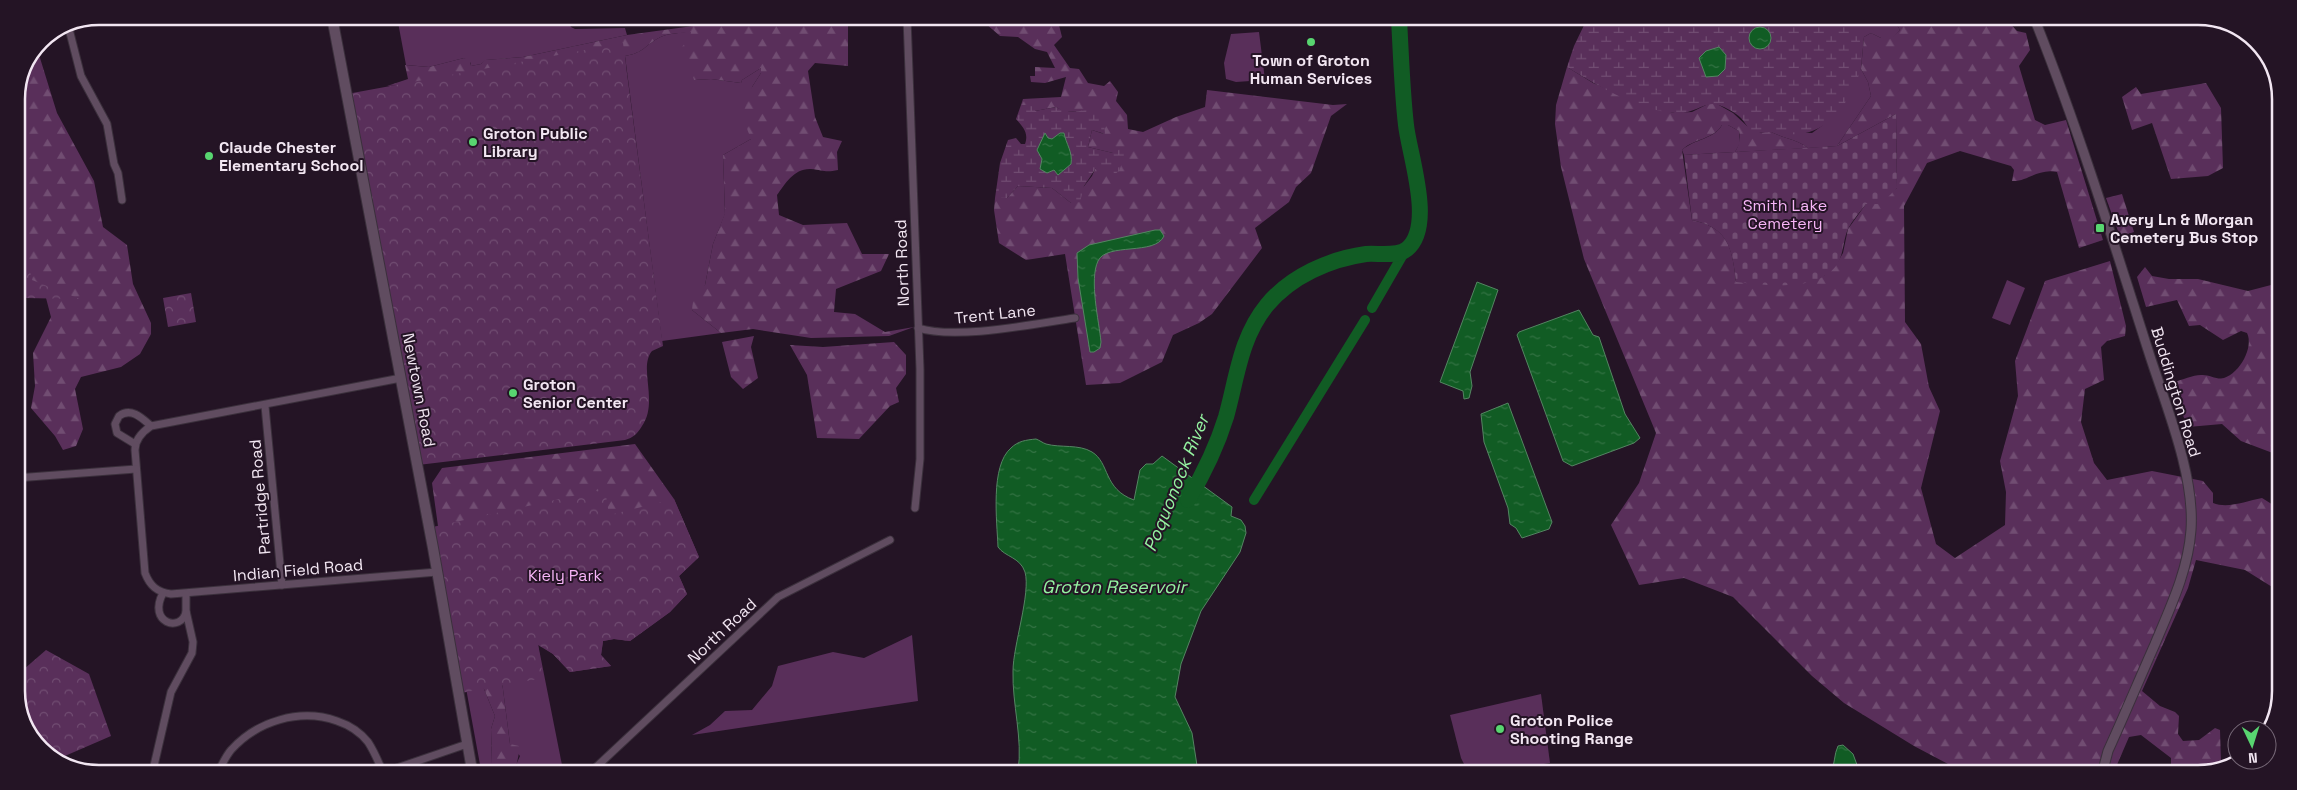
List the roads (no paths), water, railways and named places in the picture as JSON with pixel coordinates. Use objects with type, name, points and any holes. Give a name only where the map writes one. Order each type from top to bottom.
[{"type":"main road","name":"Newtown Road","points":[[334,25],[401,378],[471,765]]},
{"type":"street","name":"North Road","points":[[907,25],[921,425],[915,508]]},
{"type":"street","name":"Buddington Road","points":[[2037,25],[2065,95],[2114,244],[2178,446],[2186,474],[2191,503],[2188,548],[2176,593],[2108,751],[2104,765]]},
{"type":"street","points":[[70,32],[81,76],[107,124],[122,200]]},
{"type":"street","name":"Trent Lane","points":[[918,328],[935,332],[952,332],[1018,326],[1075,318]]},
{"type":"street","points":[[186,594],[185,618],[180,622],[168,622],[162,619],[158,613],[158,606],[163,593],[151,585],[146,573],[135,444],[142,432],[151,426],[265,406],[401,378]]},
{"type":"street","name":"Partridge Road","points":[[265,406],[282,585]]},
{"type":"street","points":[[135,444],[118,433],[115,424],[119,416],[127,412],[132,413],[151,426]]},
{"type":"street","points":[[25,477],[136,469]]},
{"type":"street","name":"North Road","points":[[597,765],[778,597],[890,540]]},
{"type":"street","name":"Indian Field Road","points":[[163,593],[186,594],[437,572]]},
{"type":"street","points":[[154,765],[171,692],[192,653],[193,642],[186,611]]},
{"type":"street","points":[[222,765],[230,751],[256,730],[282,719],[306,715],[328,718],[358,732],[368,742],[380,765]]},
{"type":"street","points":[[406,765],[467,744]]},
{"type":"water","points":[[1760,27],[1768,30],[1771,38],[1768,46],[1760,49],[1752,46],[1749,38],[1752,30]]},
{"type":"water","points":[[1719,47],[1726,55],[1725,69],[1718,76],[1706,77],[1699,58],[1706,51]]},
{"type":"water","points":[[1045,133],[1048,138],[1052,139],[1060,133],[1064,133],[1070,152],[1071,164],[1058,175],[1054,170],[1047,173],[1040,169],[1042,159],[1037,150]]},
{"type":"water","points":[[1160,230],[1164,236],[1159,242],[1142,248],[1111,252],[1103,255],[1098,261],[1095,269],[1094,289],[1101,342],[1100,348],[1090,352],[1078,278],[1077,253],[1089,245]]},
{"type":"water","points":[[1477,282],[1498,290],[1470,372],[1472,386],[1469,398],[1464,399],[1463,391],[1440,382]]},
{"type":"water","points":[[1579,310],[1593,335],[1599,337],[1625,414],[1640,438],[1634,443],[1572,466],[1563,461],[1517,335],[1519,332]]},
{"type":"water","points":[[1508,403],[1552,522],[1549,529],[1522,538],[1516,528],[1510,524],[1508,508],[1484,442],[1481,414]]},
{"type":"water","name":"Groton Reservoir","points":[[1036,439],[1046,444],[1081,448],[1092,452],[1098,457],[1117,489],[1134,500],[1140,470],[1146,464],[1153,464],[1162,456],[1232,507],[1231,516],[1241,520],[1245,526],[1246,533],[1240,552],[1201,611],[1181,664],[1175,697],[1192,733],[1197,765],[1018,765],[1019,747],[1013,671],[1026,593],[1026,581],[1025,572],[1020,563],[998,547],[996,494],[997,480],[1004,456],[1016,444]]},
{"type":"water","points":[[1843,745],[1853,754],[1857,765],[1833,765],[1838,746]]},
{"type":"waterway","name":"Poquonock River","points":[[1188,500],[1210,459],[1222,428],[1245,345],[1258,318],[1267,305],[1299,277],[1312,270],[1352,256],[1398,253],[1407,249],[1415,238],[1419,224],[1420,207],[1406,125],[1399,25]]},
{"type":"waterway","points":[[1372,308],[1405,251]]},
{"type":"waterway","points":[[1254,500],[1365,320]]},
{"type":"place","name":"Town of Groton Human Services","points":[[1311,42]]},
{"type":"place","name":"Groton Public Library","points":[[473,142]]},
{"type":"place","name":"Claude Chester Elementary School","points":[[209,156]]},
{"type":"place","name":"Avery Ln & Morgan Cemetery Bus Stop","points":[[2100,228]]},
{"type":"place","name":"Groton Senior Center","points":[[513,393]]},
{"type":"place","name":"Groton Police Shooting Range","points":[[1500,729]]},
{"type":"park label","name":"Smith Lake Cemetery","points":[[1785,214]]},
{"type":"park label","name":"Kiely Park","points":[[565,575]]}]
